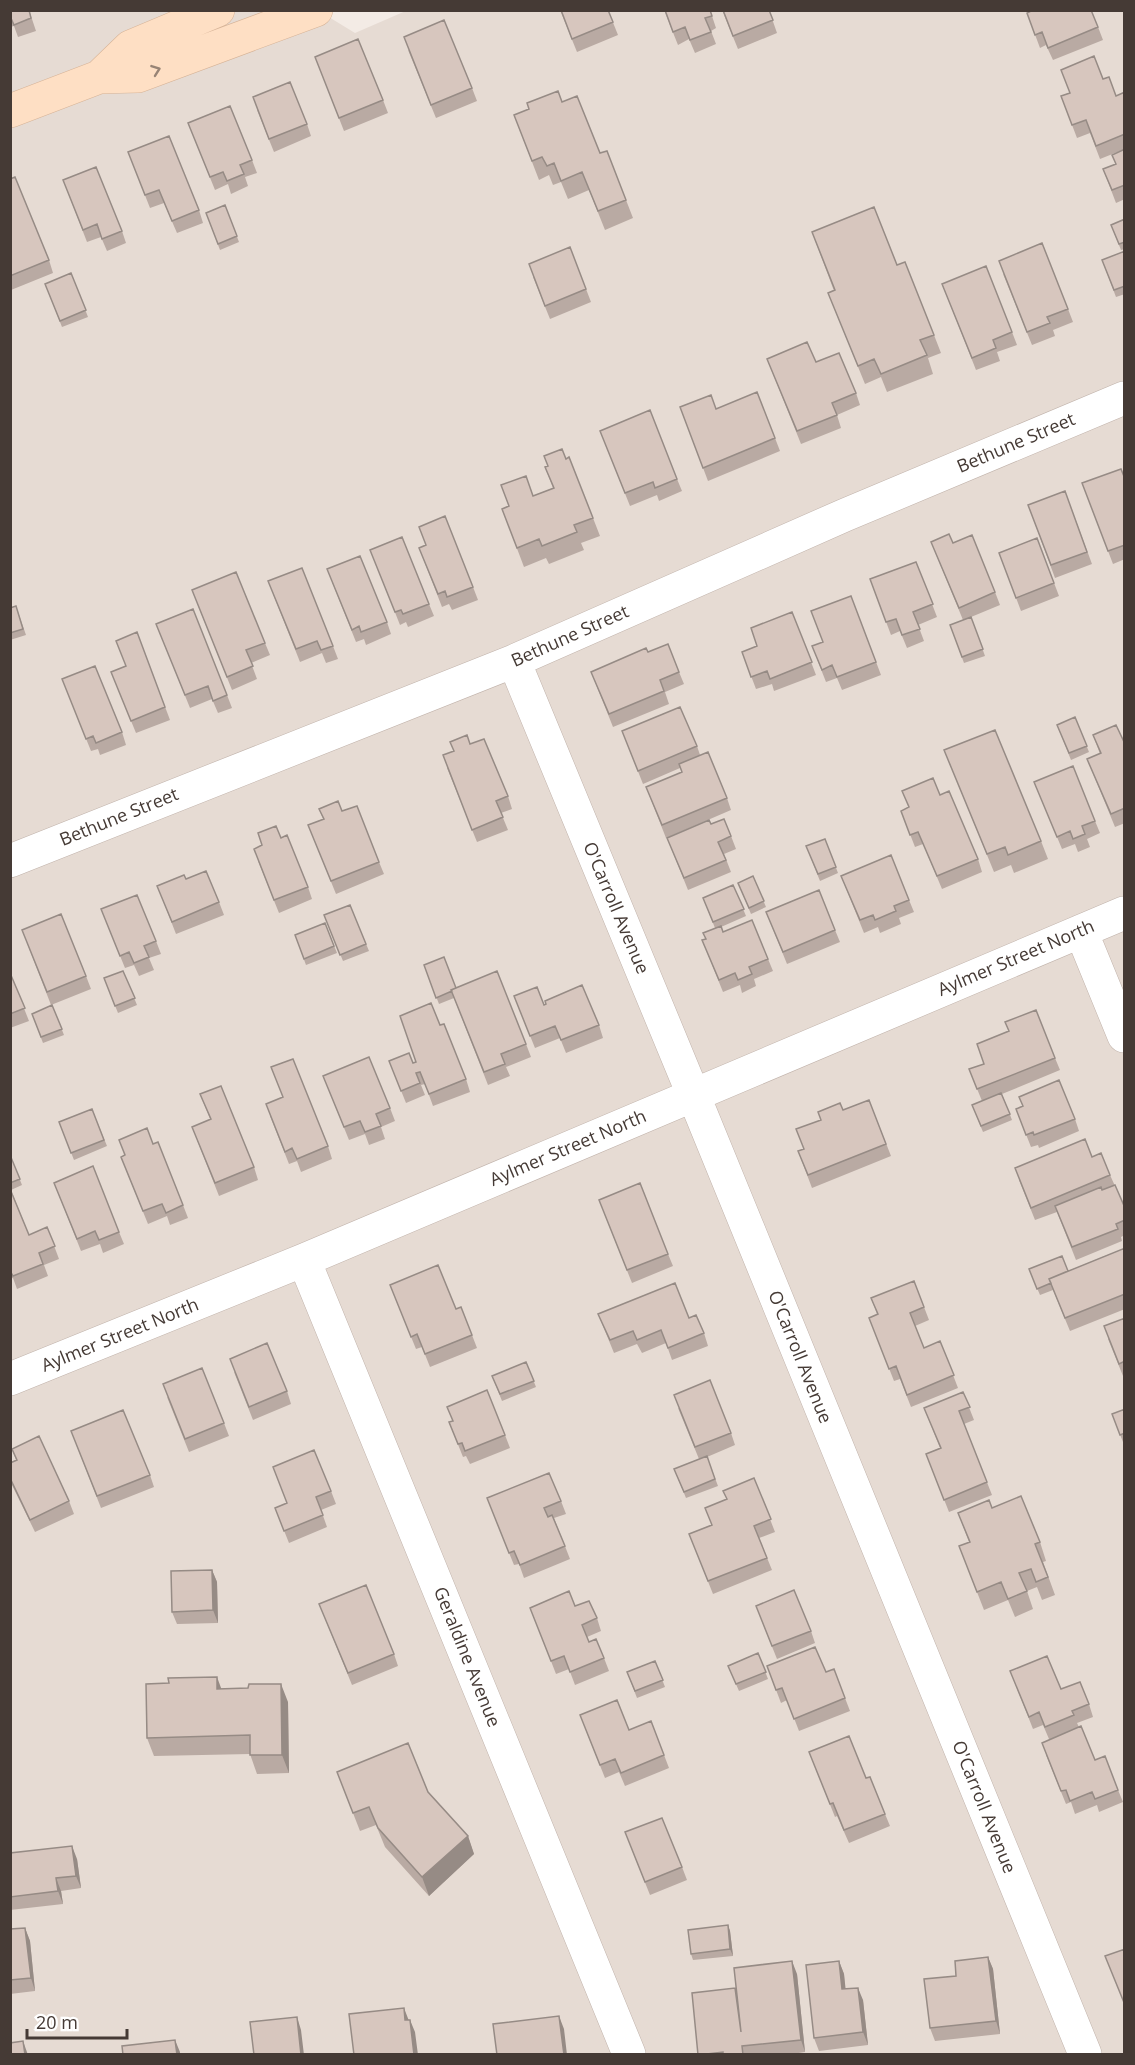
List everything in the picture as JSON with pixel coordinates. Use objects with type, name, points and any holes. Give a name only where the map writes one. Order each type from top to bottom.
[{"type":"main road","points":[[99,77],[130,47],[218,10]]},
{"type":"main road","points":[[10,111],[99,77],[138,76],[316,10]]},
{"type":"street","name":"Bethune Street","points":[[10,861],[514,661],[845,515],[1125,398]]},
{"type":"street","name":"O'Carroll Avenue","points":[[514,661],[1085,2055]]},
{"type":"street","name":"Aylmer Street North","points":[[10,1379],[304,1260],[1125,913]]},
{"type":"street","points":[[1082,931],[1125,1036]]},
{"type":"street","name":"Geraldine Avenue","points":[[304,1260],[629,2055]]},
{"type":"shaded area","points":[[408,10],[1124,11],[1124,2054],[11,2054],[11,11],[319,11],[355,33]]},
{"type":"building","points":[[10,10],[29,10],[31,18],[14,25]]},
{"type":"building","points":[[561,10],[608,10],[613,22],[572,39]]},
{"type":"building","points":[[665,10],[710,10],[712,16],[705,18],[711,32],[690,40],[685,27],[673,32]]},
{"type":"building","points":[[723,10],[769,10],[773,20],[733,36]]},
{"type":"building","points":[[1033,10],[1091,10],[1098,27],[1048,48],[1042,32],[1035,35],[1027,13]]},
{"type":"building","points":[[444,20],[472,88],[431,105],[404,37]]},
{"type":"building","points":[[358,39],[383,100],[339,118],[315,57]]},
{"type":"building","points":[[1094,56],[1103,79],[1109,77],[1116,96],[1125,92],[1125,134],[1096,146],[1086,120],[1072,125],[1061,96],[1070,93],[1061,70]]},
{"type":"building","points":[[290,82],[307,124],[269,139],[253,97]]},
{"type":"building","points":[[558,91],[562,102],[577,96],[600,153],[607,151],[626,200],[598,211],[582,172],[561,181],[554,163],[547,166],[542,157],[532,161],[514,115],[529,109],[527,103]]},
{"type":"building","points":[[230,106],[252,160],[240,165],[244,174],[227,181],[223,172],[210,177],[188,123]]},
{"type":"building","points":[[169,136],[199,210],[172,221],[159,190],[145,195],[128,152]]},
{"type":"building","points":[[1125,149],[1125,185],[1112,190],[1103,169],[1116,164],[1112,155]]},
{"type":"building","points":[[96,167],[122,231],[102,239],[97,224],[83,230],[63,180]]},
{"type":"building","points":[[15,177],[49,260],[10,276],[10,179]]},
{"type":"building","points":[[225,205],[237,236],[218,244],[206,213]]},
{"type":"building","points":[[874,207],[897,265],[905,262],[934,335],[920,340],[927,355],[881,374],[874,359],[858,366],[828,293],[835,290],[812,232]]},
{"type":"building","points":[[1125,219],[1125,242],[1119,244],[1111,225]]},
{"type":"building","points":[[1042,243],[1068,309],[1047,317],[1050,323],[1027,332],[999,261]]},
{"type":"building","points":[[570,247],[586,289],[545,306],[529,264]]},
{"type":"building","points":[[1125,251],[1125,286],[1114,290],[1102,260]]},
{"type":"building","points":[[986,266],[1012,332],[993,340],[996,348],[972,358],[942,284]]},
{"type":"building","points":[[71,273],[86,310],[60,321],[45,284]]},
{"type":"building","points":[[807,342],[816,362],[839,353],[856,393],[832,403],[837,415],[797,431],[767,359]]},
{"type":"building","points":[[757,392],[775,438],[703,468],[680,407],[711,395],[716,409]]},
{"type":"building","points":[[650,410],[677,479],[655,488],[653,482],[625,493],[600,431]]},
{"type":"building","points":[[562,449],[566,459],[569,457],[593,518],[574,525],[577,532],[542,546],[539,539],[517,548],[502,509],[509,506],[501,485],[526,476],[533,496],[554,488],[545,467],[548,466],[544,456]]},
{"type":"building","points":[[1121,469],[1125,479],[1125,545],[1108,551],[1082,483]]},
{"type":"building","points":[[1065,491],[1087,552],[1051,565],[1028,505]]},
{"type":"building","points":[[445,516],[473,587],[447,597],[445,591],[438,594],[419,548],[426,545],[419,527]]},
{"type":"building","points":[[949,534],[953,543],[972,535],[995,592],[959,608],[931,542]]},
{"type":"building","points":[[402,537],[429,604],[403,614],[401,610],[395,612],[370,550]]},
{"type":"building","points":[[1037,538],[1054,583],[1016,598],[999,553]]},
{"type":"building","points":[[360,556],[387,622],[361,632],[359,626],[352,630],[327,569]]},
{"type":"building","points":[[916,562],[933,604],[913,612],[920,629],[902,635],[896,619],[886,622],[870,579]]},
{"type":"building","points":[[302,568],[333,646],[321,650],[317,641],[296,649],[268,581]]},
{"type":"building","points":[[236,572],[265,643],[246,650],[253,666],[227,677],[192,590]]},
{"type":"building","points":[[851,596],[876,662],[837,677],[832,665],[822,670],[812,646],[823,642],[811,611]]},
{"type":"building","points":[[16,606],[23,629],[10,633],[10,608]]},
{"type":"building","points":[[193,609],[227,695],[213,701],[208,686],[185,695],[156,624]]},
{"type":"building","points":[[792,612],[812,662],[770,679],[767,671],[751,677],[742,652],[757,646],[751,628]]},
{"type":"building","points":[[971,617],[983,649],[962,657],[950,625]]},
{"type":"building","points":[[137,632],[165,707],[131,721],[111,672],[126,666],[116,641]]},
{"type":"building","points":[[668,644],[679,672],[660,680],[664,691],[609,714],[591,672],[646,648],[648,652]]},
{"type":"building","points":[[95,666],[122,732],[96,743],[93,736],[86,739],[62,679]]},
{"type":"building","points":[[680,707],[697,746],[638,771],[622,731]]},
{"type":"building","points":[[1075,717],[1087,746],[1069,753],[1057,725]]},
{"type":"building","points":[[1116,725],[1125,744],[1125,808],[1111,814],[1087,759],[1101,753],[1093,735]]},
{"type":"building","points":[[995,730],[1041,841],[1008,855],[1005,847],[987,854],[944,750]]},
{"type":"building","points":[[467,735],[470,744],[484,739],[508,796],[496,801],[503,817],[472,830],[443,755],[454,751],[450,742]]},
{"type":"building","points":[[708,752],[727,798],[662,825],[646,787],[682,772],[679,764]]},
{"type":"building","points":[[1073,766],[1095,821],[1082,826],[1085,834],[1073,839],[1070,831],[1057,837],[1034,782]]},
{"type":"building","points":[[933,778],[940,795],[949,791],[978,859],[937,876],[918,832],[910,835],[901,811],[909,807],[902,791]]},
{"type":"building","points":[[338,801],[342,811],[357,806],[379,862],[331,881],[308,825],[324,819],[319,809]]},
{"type":"building","points":[[724,819],[731,836],[718,842],[726,860],[684,878],[667,838],[709,820],[711,824]]},
{"type":"building","points":[[276,826],[281,838],[287,835],[308,887],[274,900],[254,849],[262,845],[258,833]]},
{"type":"building","points":[[825,839],[836,867],[818,874],[806,846]]},
{"type":"building","points":[[891,855],[909,900],[894,906],[896,911],[875,920],[873,915],[860,920],[841,876]]},
{"type":"building","points":[[206,871],[219,902],[172,922],[157,886],[184,875],[186,879]]},
{"type":"building","points":[[753,876],[764,901],[749,908],[738,883]]},
{"type":"building","points":[[733,885],[744,909],[713,922],[703,898]]},
{"type":"building","points":[[819,890],[835,930],[783,952],[766,912]]},
{"type":"building","points":[[137,895],[156,941],[144,946],[149,957],[134,963],[129,952],[120,956],[101,909]]},
{"type":"building","points":[[350,905],[366,944],[340,955],[324,915]]},
{"type":"building","points":[[61,914],[86,976],[47,992],[22,930]]},
{"type":"building","points":[[752,920],[768,959],[749,967],[752,974],[738,980],[735,973],[719,980],[702,940],[706,939],[703,933],[721,926],[723,932]]},
{"type":"building","points":[[325,923],[334,946],[304,959],[295,935]]},
{"type":"building","points":[[444,957],[456,988],[436,998],[424,965]]},
{"type":"building","points":[[123,971],[135,998],[115,1006],[104,978]]},
{"type":"building","points":[[497,971],[526,1044],[501,1054],[505,1064],[484,1072],[451,990]]},
{"type":"building","points":[[10,973],[25,1008],[10,1014]]},
{"type":"building","points":[[582,985],[599,1025],[561,1040],[555,1026],[530,1036],[514,996],[537,987],[544,1005],[545,1001]]},
{"type":"building","points":[[431,1003],[440,1025],[444,1024],[466,1079],[429,1094],[420,1072],[416,1073],[420,1083],[401,1091],[389,1061],[409,1053],[413,1063],[416,1062],[400,1016]]},
{"type":"building","points":[[52,1005],[62,1029],[41,1037],[32,1014]]},
{"type":"building","points":[[1036,1010],[1055,1058],[977,1089],[969,1069],[984,1064],[977,1044],[1009,1031],[1005,1022]]},
{"type":"building","points":[[369,1057],[390,1108],[376,1114],[381,1126],[365,1132],[360,1121],[344,1127],[323,1076]]},
{"type":"building","points":[[293,1059],[328,1146],[297,1159],[292,1148],[285,1152],[266,1104],[283,1097],[271,1067]]},
{"type":"building","points":[[1059,1080],[1075,1119],[1034,1135],[1033,1132],[1026,1135],[1016,1109],[1023,1106],[1019,1097]]},
{"type":"building","points":[[221,1086],[254,1167],[215,1183],[192,1127],[211,1119],[200,1094]]},
{"type":"building","points":[[1001,1093],[1010,1114],[981,1126],[972,1105]]},
{"type":"building","points":[[869,1100],[886,1144],[808,1175],[798,1151],[804,1149],[796,1129],[821,1120],[818,1112],[840,1103],[843,1110]]},
{"type":"building","points":[[92,1109],[104,1140],[71,1153],[59,1122]]},
{"type":"building","points":[[147,1128],[153,1144],[158,1142],[183,1205],[166,1213],[162,1204],[143,1211],[121,1157],[125,1155],[119,1140]]},
{"type":"building","points":[[1085,1139],[1092,1157],[1101,1153],[1110,1175],[1031,1208],[1015,1168]]},
{"type":"building","points":[[10,1155],[20,1179],[10,1183]]},
{"type":"building","points":[[93,1166],[119,1232],[99,1240],[95,1231],[77,1239],[54,1183]]},
{"type":"building","points":[[640,1183],[668,1254],[627,1270],[599,1200]]},
{"type":"building","points":[[1115,1185],[1125,1208],[1125,1220],[1116,1224],[1118,1229],[1072,1247],[1055,1206],[1101,1187],[1102,1190]]},
{"type":"building","points":[[10,1189],[29,1235],[47,1227],[55,1246],[39,1253],[43,1264],[13,1276],[10,1271]]},
{"type":"building","points":[[1125,1248],[1125,1294],[1065,1318],[1049,1279]]},
{"type":"building","points":[[1062,1256],[1068,1271],[1049,1279],[1051,1283],[1037,1289],[1029,1269]]},
{"type":"building","points":[[438,1265],[456,1309],[461,1307],[472,1335],[425,1354],[417,1334],[411,1337],[390,1285]]},
{"type":"building","points":[[914,1281],[924,1307],[910,1313],[924,1348],[940,1341],[954,1375],[907,1395],[896,1366],[889,1369],[869,1318],[878,1314],[871,1298]]},
{"type":"building","points":[[675,1283],[689,1318],[696,1315],[704,1333],[668,1348],[661,1330],[637,1340],[633,1331],[610,1340],[598,1314]]},
{"type":"building","points":[[1125,1318],[1125,1361],[1119,1364],[1104,1326]]},
{"type":"building","points":[[267,1343],[287,1391],[249,1407],[230,1359]]},
{"type":"building","points":[[526,1362],[534,1381],[500,1394],[492,1376]]},
{"type":"building","points":[[202,1368],[224,1423],[185,1439],[163,1384]]},
{"type":"building","points":[[710,1380],[731,1433],[695,1447],[674,1395]]},
{"type":"building","points":[[487,1390],[505,1435],[465,1451],[462,1443],[458,1444],[449,1422],[453,1421],[447,1407]]},
{"type":"building","points":[[963,1392],[970,1407],[959,1411],[987,1482],[944,1500],[926,1454],[941,1448],[924,1408]]},
{"type":"building","points":[[1125,1409],[1125,1433],[1120,1435],[1112,1414]]},
{"type":"building","points":[[123,1410],[150,1475],[97,1496],[71,1431]]},
{"type":"building","points":[[39,1436],[69,1501],[30,1520],[10,1478],[10,1463],[17,1460],[12,1449]]},
{"type":"building","points":[[314,1450],[331,1491],[316,1497],[323,1515],[284,1531],[275,1508],[287,1503],[273,1467]]},
{"type":"building","points":[[707,1456],[715,1479],[684,1492],[674,1469]]},
{"type":"building","points":[[549,1473],[561,1501],[544,1508],[548,1517],[552,1515],[565,1546],[520,1565],[514,1551],[509,1553],[487,1498]]},
{"type":"building","points":[[754,1478],[771,1519],[754,1526],[767,1558],[708,1581],[689,1534],[712,1525],[705,1508],[727,1499],[723,1491]]},
{"type":"building","points":[[1021,1496],[1040,1542],[1035,1544],[1048,1577],[1036,1582],[1031,1569],[1019,1573],[1027,1591],[1008,1599],[1001,1582],[977,1592],[959,1546],[970,1542],[958,1513],[989,1500],[992,1508]]},
{"type":"building","points":[[212,1570],[213,1610],[172,1612],[171,1571]]},
{"type":"building","points":[[366,1585],[394,1654],[348,1673],[319,1604]]},
{"type":"building","points":[[794,1590],[811,1631],[772,1646],[756,1606]]},
{"type":"building","points":[[569,1591],[575,1606],[589,1601],[597,1618],[582,1625],[589,1642],[596,1639],[604,1658],[570,1672],[564,1656],[551,1661],[530,1608]]},
{"type":"building","points":[[815,1647],[826,1672],[834,1669],[845,1698],[794,1719],[782,1688],[776,1690],[767,1666]]},
{"type":"building","points":[[758,1653],[766,1672],[736,1684],[728,1666]]},
{"type":"building","points":[[1047,1656],[1061,1689],[1080,1682],[1089,1704],[1072,1711],[1074,1715],[1045,1727],[1039,1712],[1029,1717],[1010,1671]]},
{"type":"building","points":[[655,1661],[663,1680],[635,1691],[627,1672]]},
{"type":"building","points":[[217,1677],[217,1689],[248,1688],[249,1684],[281,1684],[282,1755],[250,1755],[250,1735],[147,1738],[146,1684],[169,1683],[168,1678]]},
{"type":"building","points":[[617,1700],[629,1730],[651,1721],[664,1755],[621,1773],[615,1759],[600,1765],[580,1715]]},
{"type":"building","points":[[1081,1726],[1095,1760],[1105,1756],[1118,1790],[1095,1799],[1092,1792],[1070,1801],[1066,1790],[1061,1791],[1042,1743]]},
{"type":"building","points":[[849,1736],[866,1778],[870,1777],[885,1814],[844,1830],[833,1803],[830,1804],[809,1752]]},
{"type":"building","points":[[408,1743],[428,1792],[468,1836],[422,1877],[378,1828],[369,1807],[353,1813],[337,1772]]},
{"type":"building","points":[[662,1818],[682,1867],[645,1882],[625,1832]]},
{"type":"building","points":[[72,1846],[76,1876],[56,1878],[58,1891],[10,1897],[10,1853]]},
{"type":"building","points":[[728,1925],[730,1949],[691,1954],[688,1930]]},
{"type":"building","points":[[25,1928],[31,1978],[10,1980],[10,1929]]},
{"type":"building","points":[[1125,1949],[1125,2005],[1105,1956]]},
{"type":"building","points":[[988,1957],[996,2021],[930,2028],[924,1979],[956,1976],[955,1961]]},
{"type":"building","points":[[792,1961],[801,2040],[742,2046],[743,2055],[723,2055],[723,2052],[698,2055],[692,1993],[735,1988],[741,2032],[734,1968]]},
{"type":"building","points":[[839,1961],[842,1989],[858,1988],[863,2032],[814,2038],[806,1965]]},
{"type":"building","points":[[404,2008],[405,2020],[410,2020],[414,2055],[354,2055],[349,2014]]},
{"type":"building","points":[[559,2016],[564,2055],[497,2055],[493,2024]]},
{"type":"building","points":[[297,2017],[301,2055],[254,2055],[250,2022]]},
{"type":"building","points":[[175,2040],[177,2055],[123,2055],[122,2046]]},
{"type":"building","points":[[23,2041],[25,2055],[10,2055],[10,2043]]}]
